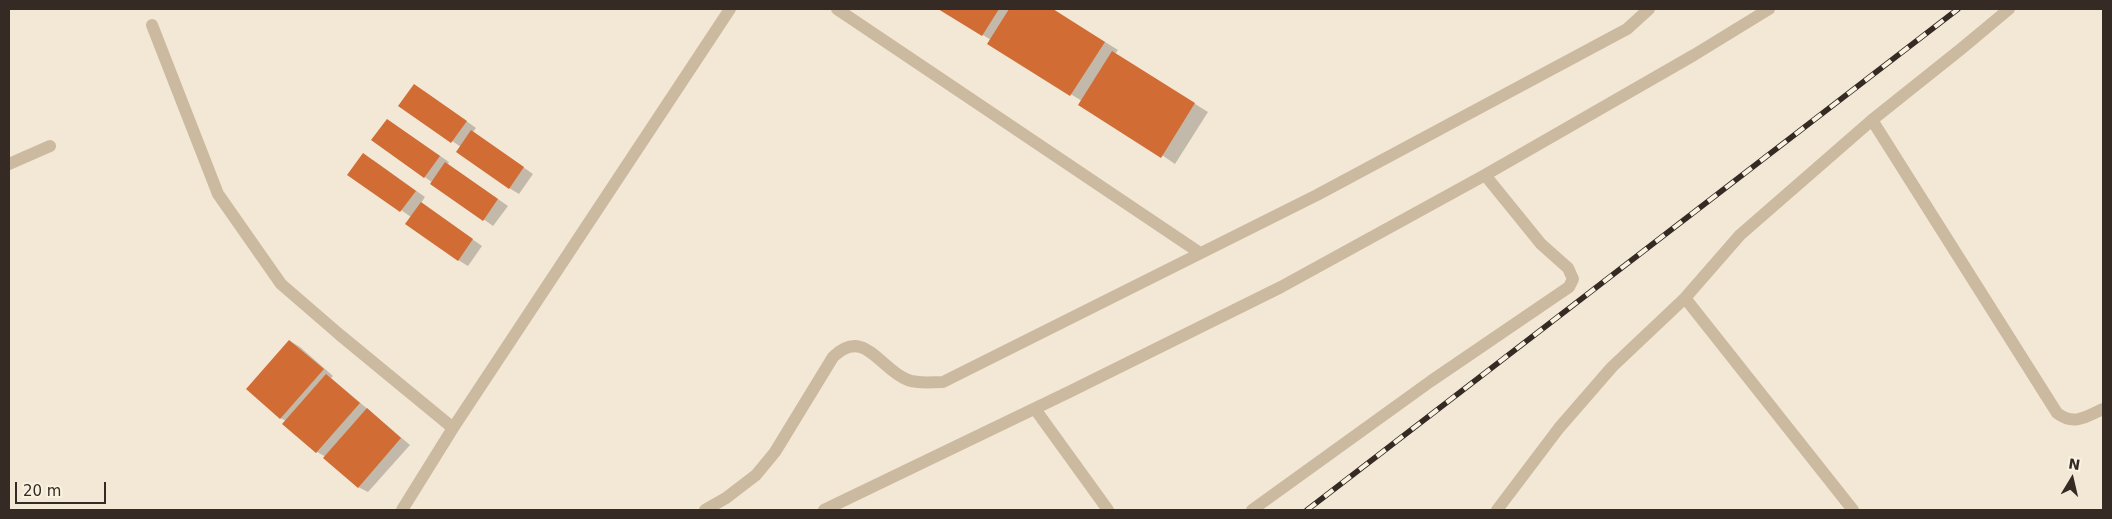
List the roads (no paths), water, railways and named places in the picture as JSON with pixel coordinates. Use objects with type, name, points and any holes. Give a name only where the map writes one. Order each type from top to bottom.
[{"type":"street","points":[[402,510],[453,428],[730,9]]},
{"type":"street","points":[[837,9],[1200,253]]},
{"type":"street","points":[[705,510],[726,498],[756,475],[775,452],[834,357],[842,348],[856,345],[868,350],[907,380],[922,383],[943,382],[1325,190],[1627,29],[1649,9]]},
{"type":"street","points":[[824,510],[1035,409],[1281,287],[1694,55],[1769,9]]},
{"type":"street","points":[[1497,510],[1560,428],[1612,367],[1685,298],[1740,236],[1872,120],[2009,9]]},
{"type":"street","points":[[152,25],[218,194],[281,284],[453,428]]},
{"type":"street","points":[[1872,120],[2057,413],[2066,420],[2075,420],[2103,408]]},
{"type":"street","points":[[9,164],[50,146]]},
{"type":"street","points":[[1252,510],[1431,381],[1569,287],[1573,279],[1568,268],[1541,244],[1485,174]]},
{"type":"street","points":[[1685,298],[1853,510]]},
{"type":"street","points":[[1035,409],[1108,510]]},
{"type":"railway","points":[[1307,510],[1958,9]]}]
